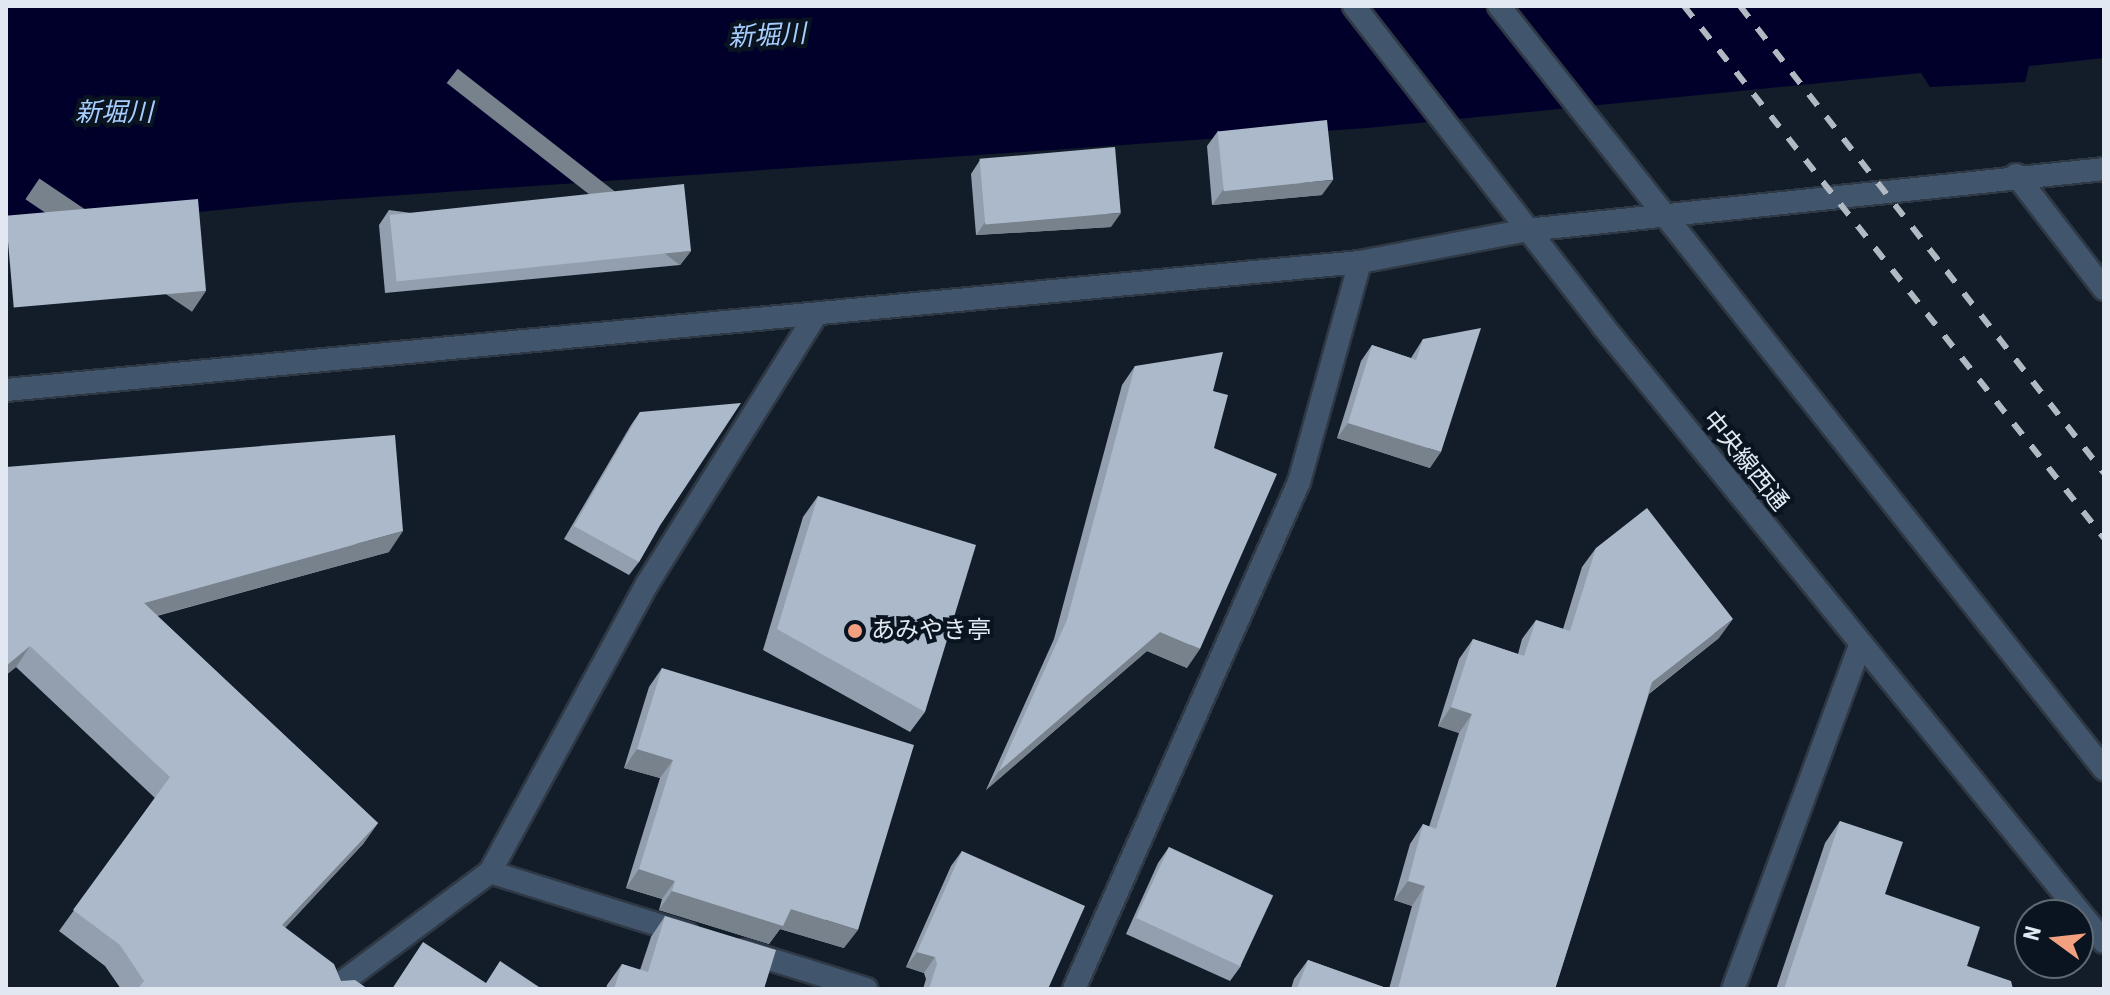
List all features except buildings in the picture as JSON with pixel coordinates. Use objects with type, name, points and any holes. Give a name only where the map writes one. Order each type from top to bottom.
[{"type":"street","name":"中央線西通","points":[[1354,6],[1487,180],[1860,646],[2104,942]]},
{"type":"street","points":[[1499,6],[1660,215],[2104,769]]},
{"type":"street","points":[[6,390],[814,318],[1360,262],[1527,230],[2016,175],[2104,169]]},
{"type":"street","points":[[2016,175],[2104,289]]},
{"type":"street","points":[[1074,989],[1299,482],[1360,262]]},
{"type":"street","points":[[333,989],[490,872],[647,584],[814,318]]},
{"type":"street","points":[[1733,989],[1860,646]]},
{"type":"street","points":[[490,872],[866,989]]},
{"type":"water","name":"新堀川","points":[[6,6],[2104,6],[2104,58],[2029,66],[2025,82],[1930,87],[1921,73],[1367,128],[288,203],[6,231]]},
{"type":"railway","points":[[1684,6],[2104,538]]},
{"type":"railway","points":[[1740,6],[2104,473]]},
{"type":"place","name":"あみやき亭","points":[[855,631]]}]
